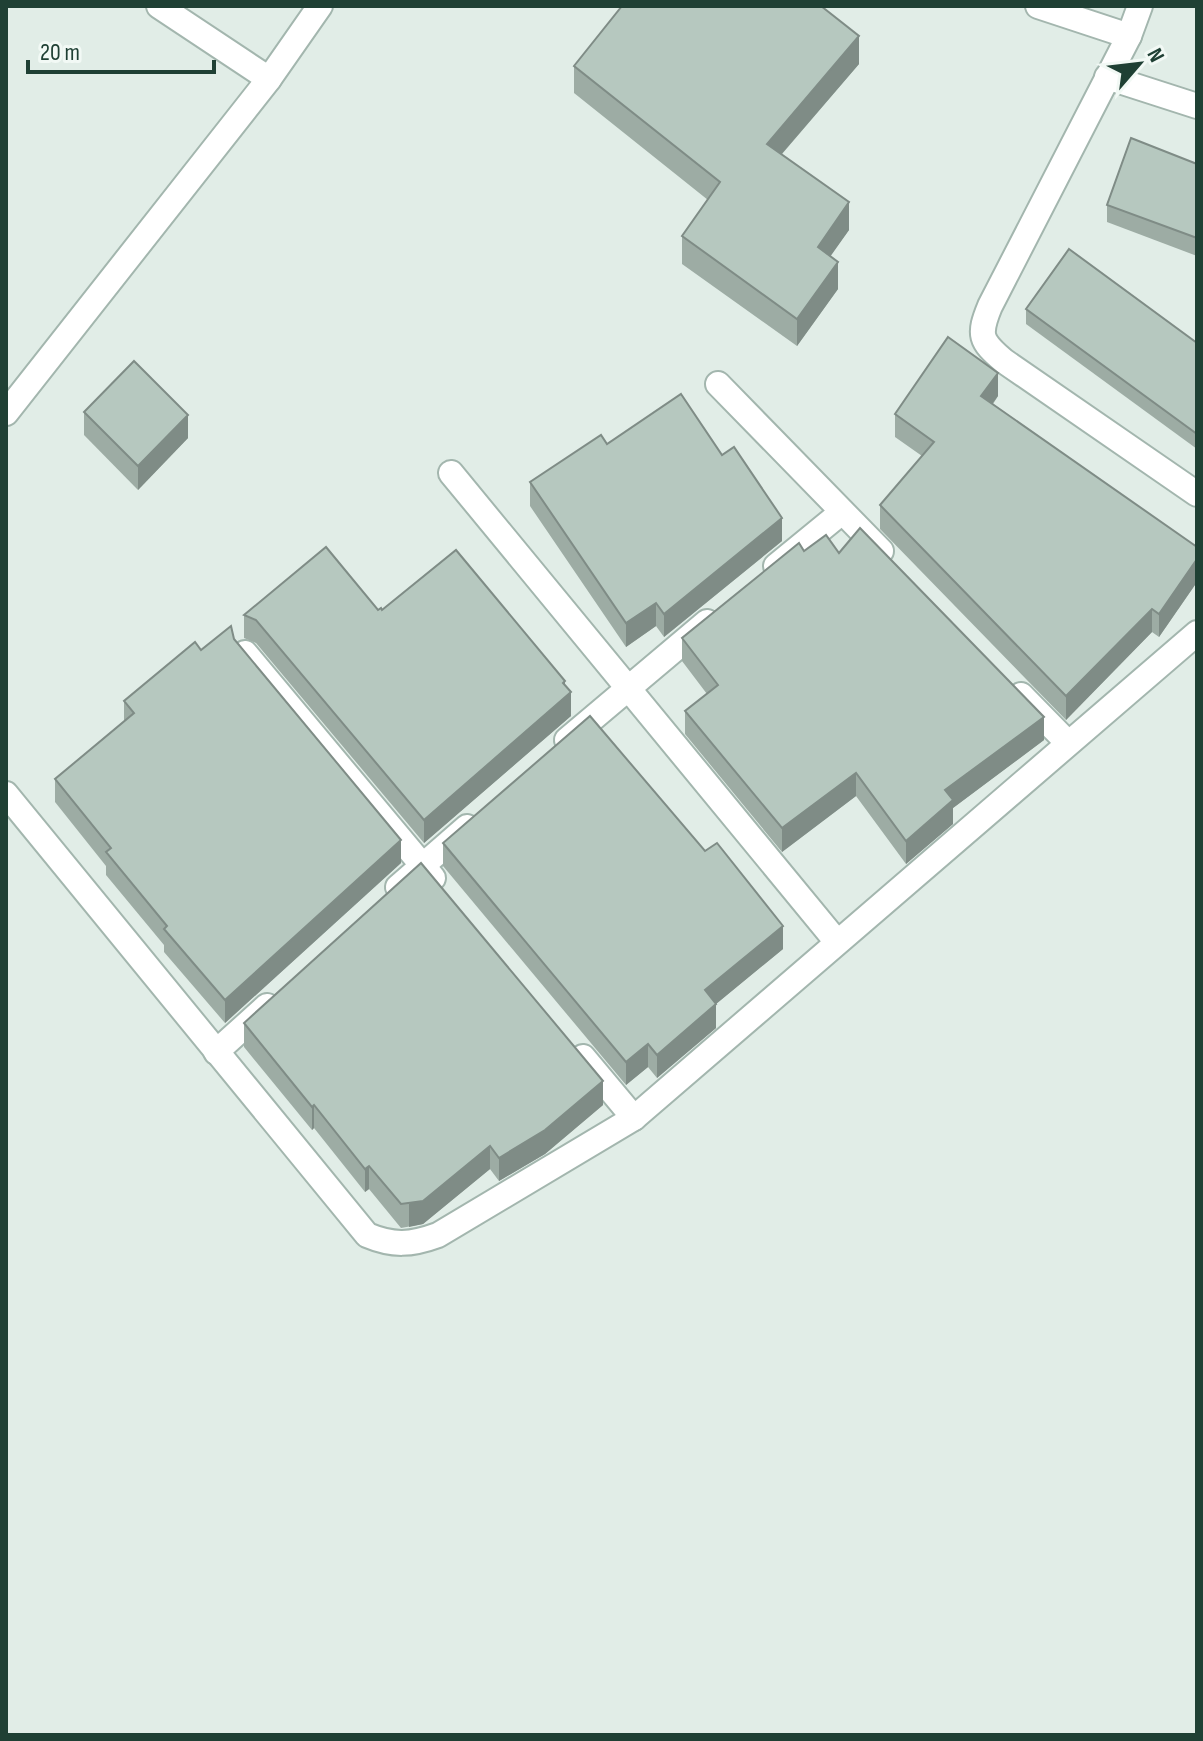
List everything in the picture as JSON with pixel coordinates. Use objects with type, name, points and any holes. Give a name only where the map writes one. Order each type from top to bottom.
[{"type":"street","points":[[159,6],[269,79]]},
{"type":"street","points":[[6,413],[269,79],[320,6]]},
{"type":"street","points":[[1038,6],[1129,36]]},
{"type":"street","points":[[1140,6],[1129,36],[990,306],[982,324],[982,333],[989,349],[1004,361],[1197,494]]},
{"type":"street","points":[[1107,77],[1197,106]]},
{"type":"street","points":[[718,384],[896,567]]},
{"type":"street","points":[[451,473],[837,942]]},
{"type":"street","points":[[758,580],[842,512]]},
{"type":"street","points":[[555,750],[723,609]]},
{"type":"street","points":[[6,794],[367,1235],[400,1245],[416,1243],[438,1235],[634,1118],[1197,633]]},
{"type":"street","points":[[245,653],[453,902]]},
{"type":"street","points":[[1004,677],[1068,743]]},
{"type":"street","points":[[377,907],[483,813]]},
{"type":"street","points":[[216,1052],[285,989]]},
{"type":"street","points":[[563,1034],[634,1118]]},
{"type":"building","points":[[622,6],[821,6],[859,36],[767,144],[849,202],[818,247],[838,262],[797,319],[682,236],[720,182],[574,66]]},
{"type":"building","points":[[1131,138],[1197,164],[1197,238],[1107,205]]},
{"type":"building","points":[[1069,249],[1197,343],[1197,434],[1026,309]]},
{"type":"building","points":[[948,337],[998,373],[981,396],[1197,547],[1197,559],[1159,614],[1152,609],[1066,696],[880,505],[934,442],[895,414]]},
{"type":"building","points":[[134,361],[188,415],[138,466],[84,412]]},
{"type":"building","points":[[681,394],[722,455],[734,447],[782,518],[664,614],[656,603],[626,623],[530,482],[601,435],[607,444]]},
{"type":"building","points":[[860,528],[1044,717],[945,790],[953,800],[906,841],[856,773],[782,828],[685,711],[718,685],[682,638],[799,543],[804,551],[826,535],[839,553]]},
{"type":"building","points":[[326,547],[378,610],[382,610],[456,550],[571,692],[424,820],[256,620],[244,615]]},
{"type":"building","points":[[231,626],[234,639],[401,840],[225,1000],[164,929],[167,926],[106,852],[111,848],[55,779],[134,713],[124,701],[195,642],[201,650]]},
{"type":"building","points":[[590,716],[705,851],[717,843],[783,926],[705,990],[716,1004],[657,1055],[648,1044],[626,1062],[443,843]]},
{"type":"building","points":[[421,863],[603,1081],[545,1130],[499,1158],[490,1146],[423,1201],[401,1204],[369,1166],[365,1169],[244,1023]]}]
